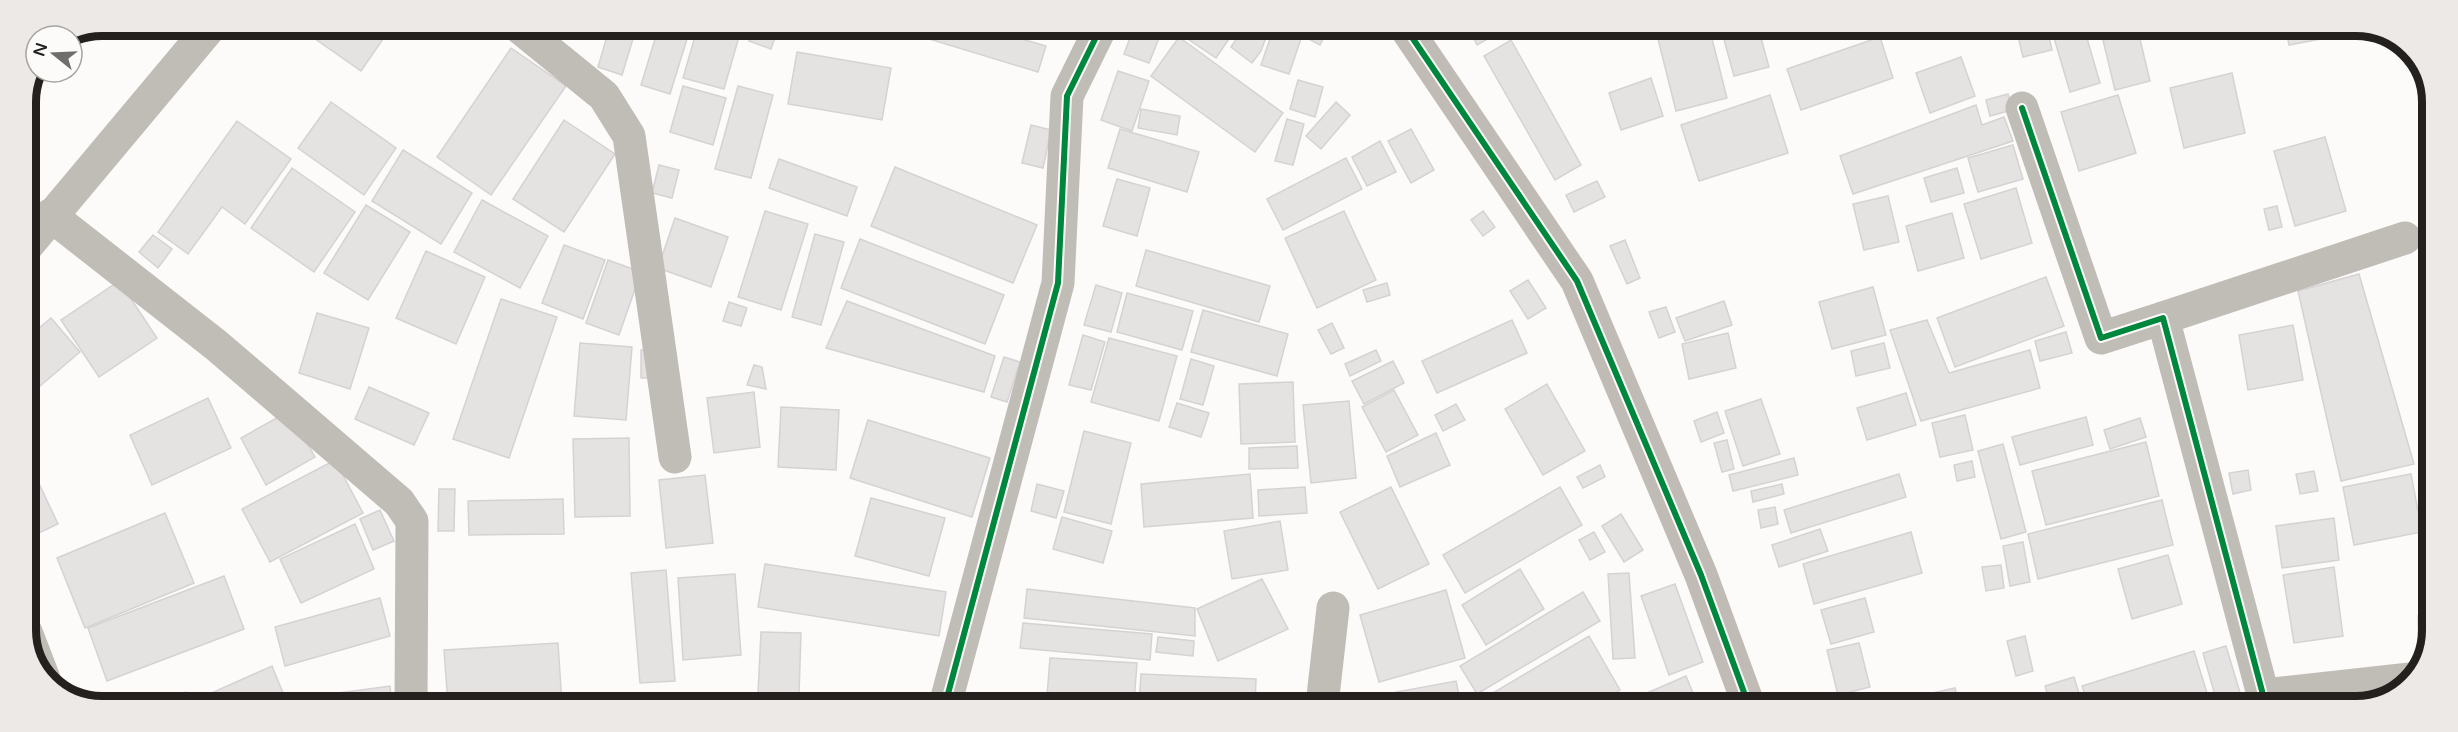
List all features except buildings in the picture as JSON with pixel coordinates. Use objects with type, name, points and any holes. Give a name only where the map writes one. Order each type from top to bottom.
[{"type":"street","points":[[36,234],[202,36]]},
{"type":"street","points":[[530,36],[604,96],[629,136],[675,457]]},
{"type":"street","points":[[947,696],[1058,283],[1067,96],[1097,36]]},
{"type":"street","points":[[1411,36],[1577,281],[1701,575],[1745,696]]},
{"type":"street","points":[[2022,108],[2101,338],[2405,238]]},
{"type":"street","points":[[50,215],[216,345],[399,502],[412,521],[411,696]]},
{"type":"street","points":[[2163,318],[2264,696]]},
{"type":"street","points":[[1323,696],[1333,608]]},
{"type":"street","points":[[2298,696],[2397,681]]},
{"type":"cycle path","points":[[947,696],[1058,283],[1067,96],[1097,36]]},
{"type":"cycle path","points":[[1411,36],[1577,281],[1701,575],[1745,696]]},
{"type":"cycle path","points":[[2022,108],[2101,338],[2163,318],[2263,696]]}]
